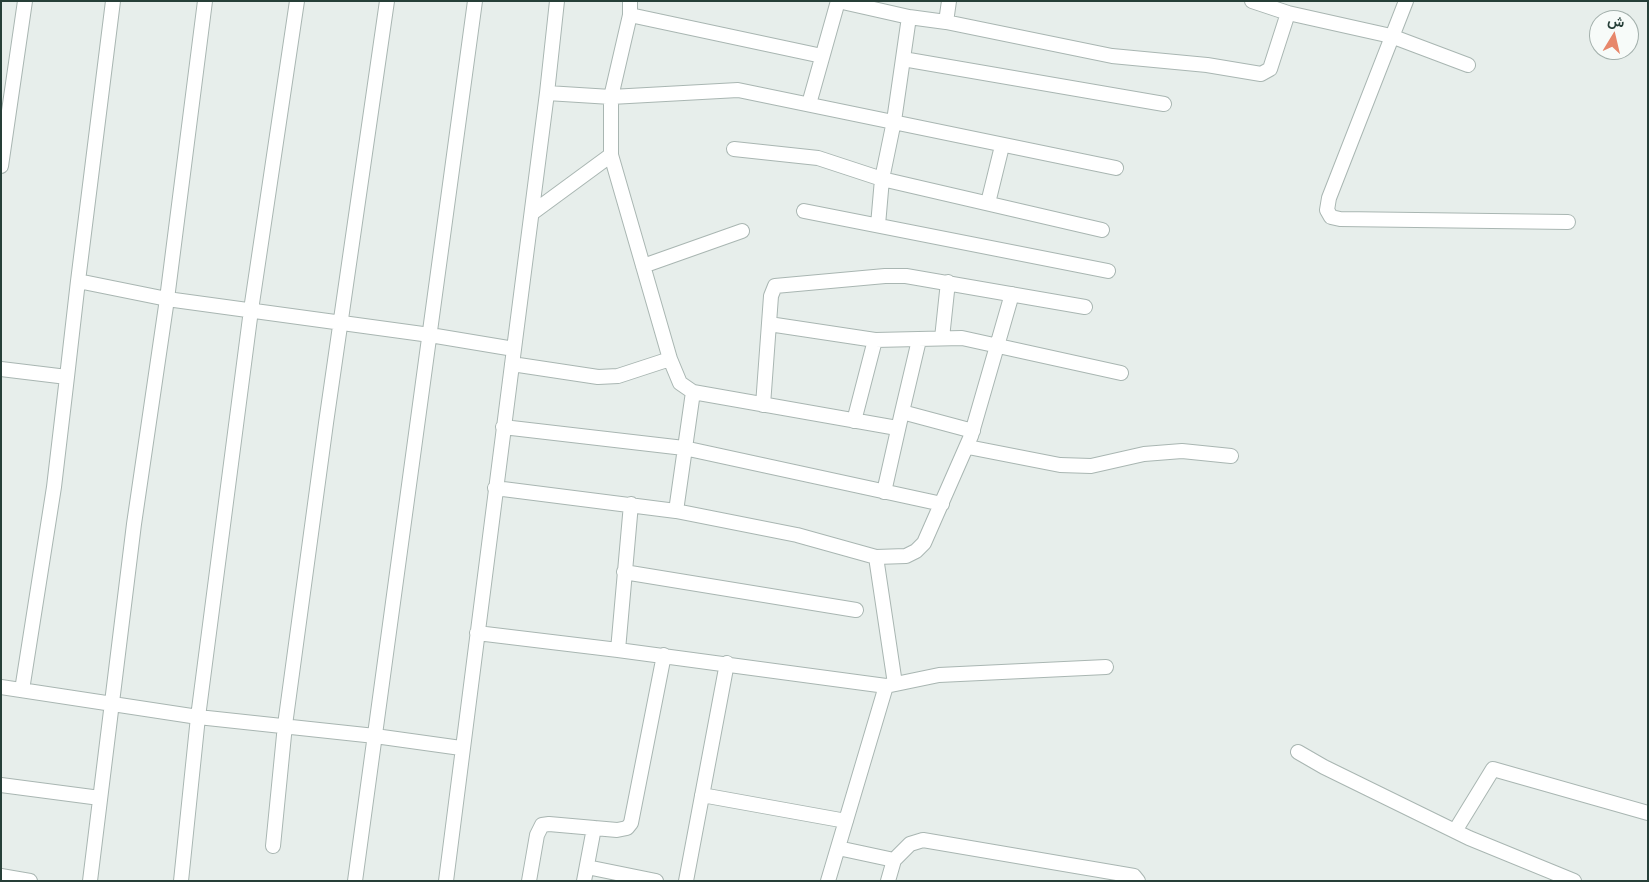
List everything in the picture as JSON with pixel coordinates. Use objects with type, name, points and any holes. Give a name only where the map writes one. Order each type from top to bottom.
[{"type":"street","points":[[1,166],[25,1]]},
{"type":"street","points":[[22,690],[54,486],[114,1]]},
{"type":"street","points":[[90,881],[134,524],[167,299],[205,1]]},
{"type":"street","points":[[182,881],[198,716],[251,310],[297,1]]},
{"type":"street","points":[[273,846],[285,725],[387,1]]},
{"type":"street","points":[[354,881],[475,1]]},
{"type":"street","points":[[446,881],[476,633],[532,213],[557,1]]},
{"type":"street","points":[[809,104],[838,1],[909,17],[946,22],[1112,56],[1207,65],[1261,74],[1270,69],[1288,12]]},
{"type":"street","points":[[946,22],[949,1]]},
{"type":"street","points":[[1252,1],[1288,12],[1391,36],[1468,65]]},
{"type":"street","points":[[1406,1],[1329,198],[1327,210],[1331,217],[1340,219],[1568,222]]},
{"type":"street","points":[[822,56],[630,8],[611,97],[611,155],[670,359],[680,383],[693,392],[897,428]]},
{"type":"street","points":[[878,225],[882,179],[894,121],[909,17]]},
{"type":"street","points":[[903,59],[1164,104]]},
{"type":"street","points":[[547,93],[611,97],[738,90],[1116,168]]},
{"type":"street","points":[[988,203],[1002,146]]},
{"type":"street","points":[[734,149],[818,158],[882,179],[1102,230]]},
{"type":"street","points":[[532,213],[611,155]]},
{"type":"street","points":[[804,211],[1108,271]]},
{"type":"street","points":[[643,266],[742,231]]},
{"type":"street","points":[[763,405],[772,290],[782,285],[885,276],[948,282],[1085,307]]},
{"type":"street","points":[[78,281],[167,299],[430,335],[514,350]]},
{"type":"street","points":[[942,338],[948,282]]},
{"type":"street","points":[[495,488],[676,511],[796,535],[876,557],[906,556],[916,551],[924,543],[968,447],[1012,294]]},
{"type":"street","points":[[769,324],[876,340],[962,338],[1121,372]]},
{"type":"street","points":[[854,421],[876,340]]},
{"type":"street","points":[[884,492],[897,428],[919,340]]},
{"type":"street","points":[[512,364],[598,377],[618,376],[670,359]]},
{"type":"street","points":[[1,369],[67,377]]},
{"type":"street","points":[[676,511],[693,392]]},
{"type":"street","points":[[902,412],[973,431]]},
{"type":"street","points":[[504,427],[684,448],[942,504]]},
{"type":"street","points":[[968,447],[1060,465],[1091,466],[1144,454],[1182,451],[1231,456]]},
{"type":"street","points":[[618,650],[631,504]]},
{"type":"street","points":[[828,881],[890,685],[876,557]]},
{"type":"street","points":[[624,572],[856,610]]},
{"type":"street","points":[[476,633],[664,655],[890,685],[939,675],[1106,667]]},
{"type":"street","points":[[529,881],[537,835],[542,825],[622,830],[631,823],[664,655]]},
{"type":"street","points":[[686,881],[727,663]]},
{"type":"street","points":[[1,688],[198,716],[285,725],[462,748]]},
{"type":"street","points":[[1298,752],[1455,831],[1574,881]]},
{"type":"street","points":[[1455,831],[1493,769],[1648,813]]},
{"type":"street","points":[[1,785],[100,798]]},
{"type":"street","points":[[702,795],[846,821]]},
{"type":"street","points":[[584,881],[594,828]]},
{"type":"street","points":[[888,881],[894,860],[910,844],[923,840],[1134,876],[1138,881]]},
{"type":"street","points":[[838,848],[894,860]]},
{"type":"street","points":[[587,866],[656,881]]},
{"type":"street","points":[[4,878],[30,881]]}]
